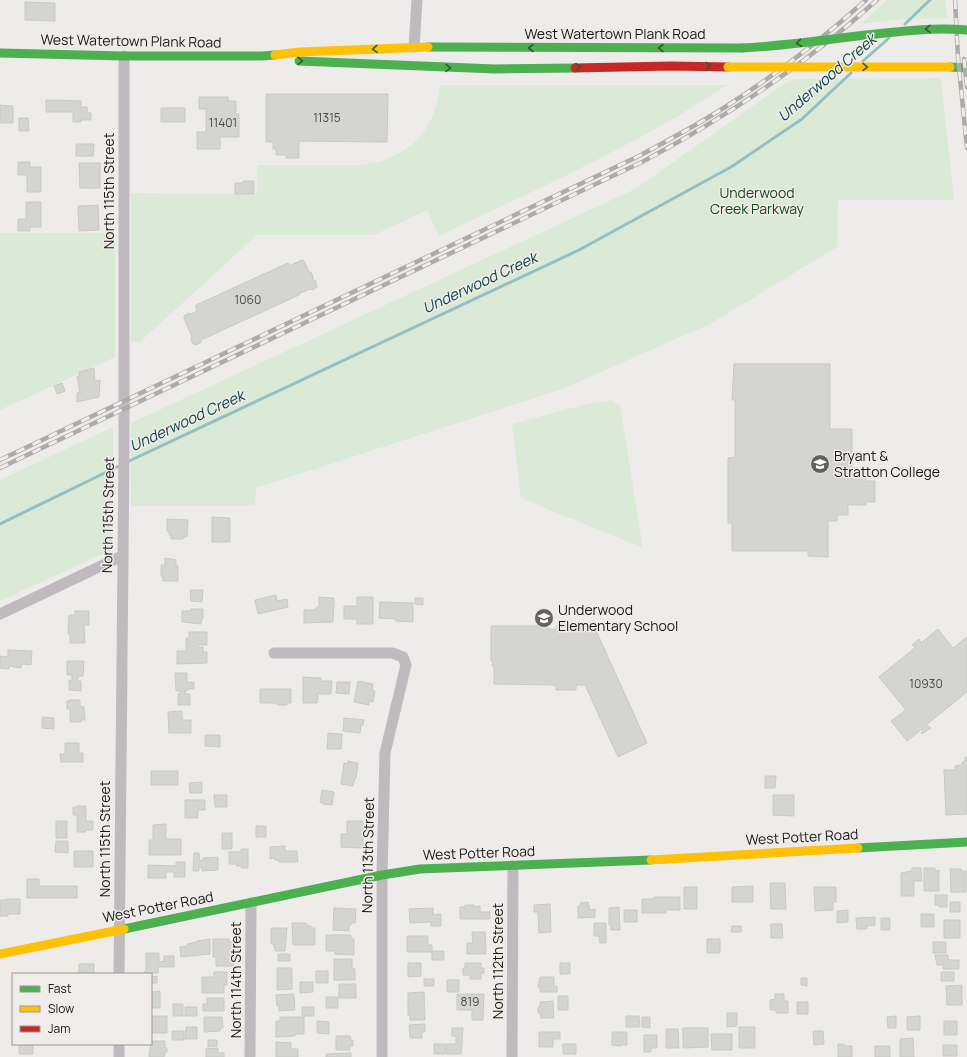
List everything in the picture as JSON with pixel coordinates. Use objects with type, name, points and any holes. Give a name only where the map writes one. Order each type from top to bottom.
[{"type":"street","points":[[409,66],[414,47],[417,0]]},
{"type":"street","name":"West Watertown Plank Road","points":[[0,54],[262,56],[300,52],[414,47],[742,48],[774,46],[905,30],[938,28],[967,30]]},
{"type":"street","name":"North 115th Street","points":[[119,973],[124,452],[124,56]]},
{"type":"street","name":"West Watertown Plank Road","points":[[262,56],[297,61],[496,69],[671,66],[967,68]]},
{"type":"street","points":[[0,614],[122,556]]},
{"type":"street","name":"North 113th Street","points":[[274,653],[392,653],[403,657],[406,665],[385,753],[382,875],[382,1057]]},
{"type":"street","name":"West Potter Road","points":[[0,954],[119,929],[251,904],[382,875],[420,869],[615,862],[967,842]]},
{"type":"street","name":"North 112th Street","points":[[512,1057],[513,866]]},
{"type":"street","name":"North 114th Street","points":[[250,1057],[251,904]]},
{"type":"street","points":[[119,1045],[119,1057]]},
{"type":"green space","points":[[887,0],[945,0],[947,18],[891,20],[861,24]]},
{"type":"green space","name":"Underwood Creek Parkway","points":[[941,78],[954,200],[838,200],[837,247],[710,324],[560,390],[256,488],[255,506],[131,506],[131,423],[635,189],[791,79]]},
{"type":"green space","points":[[440,85],[727,85],[657,128],[586,166],[439,236],[427,210],[374,235],[257,235],[140,342],[131,342],[131,193],[257,194],[257,165],[361,165],[392,157],[405,150],[425,129],[432,116]]},
{"type":"green space","points":[[0,233],[115,233],[115,357],[0,410]]},
{"type":"green space","points":[[612,400],[620,406],[643,548],[521,498],[512,424],[587,404]]},
{"type":"green space","points":[[113,427],[113,549],[0,601],[0,480]]},
{"type":"building","points":[[25,2],[55,3],[55,21],[25,20]]},
{"type":"building","points":[[266,94],[388,94],[387,142],[299,141],[299,158],[286,158],[286,155],[276,155],[276,149],[273,149],[273,142],[266,142]]},
{"type":"building","points":[[199,97],[228,97],[228,101],[236,101],[236,114],[239,114],[239,137],[220,137],[220,149],[197,149],[197,132],[206,132],[206,109],[199,109]]},
{"type":"building","points":[[46,100],[81,101],[81,107],[87,107],[88,113],[91,113],[91,120],[73,122],[73,112],[46,112]]},
{"type":"building","points":[[0,105],[13,106],[13,123],[0,123]]},
{"type":"building","points":[[161,108],[185,108],[185,122],[161,122]]},
{"type":"building","points":[[19,118],[28,118],[29,131],[19,131]]},
{"type":"building","points":[[76,144],[94,144],[93,156],[76,156]]},
{"type":"building","points":[[18,162],[30,162],[30,167],[41,167],[41,192],[27,192],[27,175],[18,175]]},
{"type":"building","points":[[79,163],[100,163],[100,188],[80,188]]},
{"type":"building","points":[[243,181],[254,181],[254,194],[235,194],[235,183],[243,183]]},
{"type":"building","points":[[26,202],[41,202],[41,227],[30,227],[30,231],[18,231],[18,219],[26,219]]},
{"type":"building","points":[[98,205],[99,230],[79,231],[78,206]]},
{"type":"building","points":[[302,260],[304,261],[309,272],[311,272],[313,277],[312,279],[316,281],[317,287],[313,290],[310,289],[300,293],[299,295],[201,340],[200,343],[196,345],[193,344],[184,316],[197,311],[196,305],[288,263],[289,266]]},
{"type":"building","points":[[734,364],[830,364],[830,429],[852,429],[852,468],[858,468],[858,475],[866,475],[866,481],[875,481],[875,502],[866,502],[866,505],[848,505],[848,515],[837,515],[837,521],[828,521],[828,557],[808,556],[808,551],[732,551],[732,523],[728,523],[728,458],[735,457],[735,400],[732,400]]},
{"type":"building","points":[[94,368],[95,381],[100,380],[99,397],[77,402],[77,393],[80,393],[77,376],[80,376],[79,372]]},
{"type":"building","points":[[62,383],[65,391],[57,394],[54,386]]},
{"type":"building","points":[[212,517],[230,518],[230,542],[212,542]]},
{"type":"building","points":[[167,519],[188,520],[187,537],[183,537],[183,539],[171,539],[169,531],[167,531]]},
{"type":"building","points":[[165,558],[176,560],[176,566],[178,566],[178,581],[163,581],[163,576],[161,576],[161,565],[165,565]]},
{"type":"building","points":[[190,590],[203,590],[202,602],[191,601]]},
{"type":"building","points":[[276,595],[277,601],[287,599],[288,607],[258,614],[255,600]]},
{"type":"building","points":[[319,597],[334,598],[333,622],[304,623],[304,610],[314,610],[319,606]]},
{"type":"building","points":[[357,597],[373,597],[373,624],[357,624],[357,619],[344,619],[344,606],[357,606]]},
{"type":"building","points":[[415,598],[423,598],[423,605],[415,604]]},
{"type":"building","points":[[380,602],[413,603],[413,622],[379,618]]},
{"type":"building","points":[[191,609],[203,609],[201,624],[182,622],[182,611],[191,611]]},
{"type":"building","points":[[75,611],[89,611],[89,625],[84,625],[85,643],[70,643],[70,634],[68,634],[69,615],[75,615]]},
{"type":"building","points":[[593,624],[647,743],[618,757],[585,685],[576,685],[576,690],[556,690],[556,685],[494,684],[494,666],[492,666],[493,661],[491,661],[491,626],[547,626],[547,629],[557,629],[557,625],[579,625],[581,629]]},
{"type":"building","points":[[938,629],[953,648],[967,637],[967,692],[926,725],[931,728],[922,734],[922,729],[907,741],[891,721],[906,710],[879,677],[916,647],[912,645],[919,639],[921,643]]},
{"type":"building","points":[[189,632],[207,632],[207,645],[198,645],[198,648],[203,647],[203,652],[207,652],[207,663],[177,664],[177,651],[186,651],[186,638],[189,638]]},
{"type":"building","points":[[8,650],[32,651],[31,665],[22,664],[21,668],[9,666],[9,669],[0,668],[0,656],[8,657]]},
{"type":"building","points":[[67,661],[84,661],[83,676],[78,676],[78,681],[81,681],[81,691],[69,690],[69,680],[72,681],[72,675],[67,675]]},
{"type":"building","points":[[175,673],[187,673],[187,682],[194,682],[194,689],[187,689],[187,691],[185,691],[185,694],[190,694],[190,705],[178,705],[178,694],[180,694],[180,691],[176,691]]},
{"type":"building","points":[[303,677],[321,678],[321,681],[332,681],[331,694],[318,694],[317,703],[303,703]]},
{"type":"building","points":[[358,681],[373,684],[372,690],[375,691],[373,702],[369,701],[369,705],[354,702]]},
{"type":"building","points":[[337,682],[350,682],[349,694],[336,693]]},
{"type":"building","points":[[260,689],[291,689],[291,703],[287,703],[287,705],[277,705],[277,703],[260,703]]},
{"type":"building","points":[[69,700],[80,700],[80,706],[84,707],[85,720],[81,720],[81,722],[70,722],[70,709],[67,709],[67,701],[69,702]]},
{"type":"building","points":[[182,711],[182,720],[191,720],[191,733],[169,733],[168,712]]},
{"type":"building","points":[[42,717],[54,718],[54,729],[42,728]]},
{"type":"building","points":[[344,718],[364,720],[363,725],[361,725],[360,733],[343,731]]},
{"type":"building","points":[[328,733],[342,734],[341,749],[327,749]]},
{"type":"building","points":[[205,735],[220,735],[220,747],[205,746]]},
{"type":"building","points":[[65,743],[79,743],[79,753],[83,753],[83,762],[61,762],[60,754],[65,754]]},
{"type":"building","points":[[965,757],[967,757],[967,814],[946,815],[944,770],[955,770],[955,766],[960,765],[965,760]]},
{"type":"building","points":[[348,761],[358,763],[356,778],[353,786],[341,784],[344,763],[347,764]]},
{"type":"building","points":[[151,771],[178,771],[178,785],[151,785]]},
{"type":"building","points":[[765,776],[776,776],[775,788],[765,788]]},
{"type":"building","points":[[202,782],[202,793],[190,793],[189,783]]},
{"type":"building","points":[[322,790],[334,792],[332,805],[323,804],[320,802]]},
{"type":"building","points":[[214,795],[227,795],[227,807],[215,807]]},
{"type":"building","points":[[773,795],[794,795],[794,816],[773,815]]},
{"type":"building","points":[[185,800],[205,800],[205,810],[198,810],[198,818],[185,818]]},
{"type":"building","points":[[86,806],[86,821],[93,821],[93,830],[77,832],[77,815],[73,815],[73,807]]},
{"type":"building","points":[[56,821],[67,821],[67,838],[56,838]]},
{"type":"building","points":[[347,821],[363,821],[363,848],[341,847],[341,834],[347,834]]},
{"type":"building","points":[[166,824],[166,839],[181,839],[181,855],[149,855],[149,840],[153,840],[153,825]]},
{"type":"building","points":[[256,826],[266,826],[266,837],[256,837]]},
{"type":"building","points":[[222,833],[232,833],[232,849],[222,849]]},
{"type":"building","points":[[56,841],[68,841],[68,853],[55,852]]},
{"type":"building","points":[[285,846],[285,851],[297,851],[298,862],[279,862],[279,860],[275,860],[274,858],[270,859],[270,847]]},
{"type":"building","points":[[241,849],[248,849],[248,868],[241,868],[242,866],[237,866],[237,864],[229,864],[229,852],[241,852]]},
{"type":"building","points":[[74,851],[93,851],[93,867],[74,867]]},
{"type":"building","points":[[194,853],[199,853],[200,861],[203,861],[203,858],[218,857],[218,870],[202,871],[202,867],[199,868],[199,871],[193,871]]},
{"type":"building","points":[[176,862],[185,862],[185,877],[174,877],[174,872],[166,872],[166,878],[148,878],[148,865],[176,866]]},
{"type":"building","points":[[912,868],[921,868],[922,881],[914,881],[914,896],[901,896],[901,873],[912,871]]},
{"type":"building","points":[[924,868],[935,868],[935,871],[939,870],[939,891],[924,891]]},
{"type":"building","points":[[950,869],[961,869],[961,871],[966,871],[966,892],[951,892]]},
{"type":"building","points":[[27,879],[39,879],[39,886],[77,886],[77,898],[27,898]]},
{"type":"building","points":[[770,883],[785,883],[786,909],[771,909]]},
{"type":"building","points":[[753,886],[753,902],[732,902],[732,887]]},
{"type":"building","points":[[684,887],[697,887],[697,909],[684,909]]},
{"type":"building","points":[[814,887],[836,887],[836,902],[833,902],[833,910],[815,911]]},
{"type":"building","points":[[935,895],[947,895],[947,907],[939,907],[939,905],[935,905]]},
{"type":"building","points":[[654,897],[680,897],[680,910],[666,910],[666,913],[642,913],[642,899],[654,899]]},
{"type":"building","points":[[20,899],[20,914],[0,916],[0,900]]},
{"type":"building","points":[[588,902],[590,910],[595,909],[595,917],[578,918],[578,906],[581,906],[580,903]]},
{"type":"building","points":[[950,902],[960,902],[960,912],[950,912]]},
{"type":"building","points":[[550,904],[551,932],[539,933],[538,912],[534,912],[534,905]]},
{"type":"building","points":[[465,905],[474,905],[474,907],[480,906],[480,912],[490,912],[490,919],[460,919],[460,907],[465,907]]},
{"type":"building","points":[[619,907],[620,930],[611,930],[611,925],[609,925],[609,908]]},
{"type":"building","points":[[334,908],[356,909],[355,923],[351,923],[351,925],[349,925],[349,931],[333,930]]},
{"type":"building","points":[[433,908],[433,915],[441,914],[441,926],[431,926],[431,922],[410,923],[409,909]]},
{"type":"building","points":[[624,910],[637,910],[637,922],[624,922]]},
{"type":"building","points":[[848,910],[848,922],[837,923],[837,911]]},
{"type":"building","points":[[921,914],[934,914],[934,927],[921,927]]},
{"type":"building","points":[[875,917],[875,925],[867,926],[867,929],[857,929],[856,918]]},
{"type":"building","points":[[881,918],[890,918],[890,930],[881,930]]},
{"type":"building","points":[[944,920],[960,920],[960,938],[944,938]]},
{"type":"building","points":[[292,923],[304,923],[307,924],[307,926],[311,926],[311,928],[315,928],[315,945],[293,945]]},
{"type":"building","points":[[594,923],[606,923],[606,943],[600,943],[599,936],[594,936]]},
{"type":"building","points":[[771,924],[782,924],[783,938],[771,938]]},
{"type":"building","points":[[732,926],[741,926],[741,932],[731,932]]},
{"type":"building","points":[[271,928],[287,928],[285,951],[275,951],[274,944],[271,944]]},
{"type":"building","points":[[472,932],[485,932],[486,954],[467,954],[467,943],[473,943]]},
{"type":"building","points":[[326,935],[351,935],[351,939],[354,939],[354,955],[335,954],[335,951],[326,951]]},
{"type":"building","points":[[407,936],[428,936],[428,945],[432,945],[432,952],[407,952]]},
{"type":"building","points":[[210,939],[210,954],[181,957],[180,947],[187,946],[187,944],[197,941]]},
{"type":"building","points":[[213,939],[229,939],[229,942],[233,942],[233,966],[216,966],[216,957],[213,957]]},
{"type":"building","points":[[707,939],[720,939],[720,953],[707,953]]},
{"type":"building","points":[[933,942],[946,942],[946,953],[933,953]]},
{"type":"building","points":[[432,951],[444,951],[444,960],[432,960]]},
{"type":"building","points":[[146,953],[159,953],[159,962],[164,961],[164,956],[174,956],[174,967],[158,967],[158,973],[144,973],[146,972]]},
{"type":"building","points":[[278,954],[290,954],[290,961],[278,961]]},
{"type":"building","points":[[935,955],[948,955],[948,960],[959,960],[959,969],[943,969],[943,965],[937,965]]},
{"type":"building","points":[[334,959],[352,959],[352,969],[355,969],[355,980],[334,980]]},
{"type":"building","points":[[408,963],[421,963],[421,976],[408,977]]},
{"type":"building","points":[[465,963],[481,963],[481,968],[484,968],[484,973],[481,973],[481,979],[470,979],[470,975],[463,975]]},
{"type":"building","points":[[560,963],[570,963],[570,974],[560,974]]},
{"type":"building","points":[[79,964],[94,964],[94,973],[79,973]]},
{"type":"building","points":[[277,968],[292,968],[292,989],[277,990]]},
{"type":"building","points":[[316,971],[328,971],[328,983],[316,983]]},
{"type":"building","points":[[214,972],[227,972],[227,985],[224,985],[224,993],[202,993],[202,977],[214,977]]},
{"type":"building","points":[[941,972],[954,972],[954,981],[941,981]]},
{"type":"building","points":[[157,976],[157,983],[152,983],[152,977]]},
{"type":"building","points":[[540,977],[554,977],[554,986],[557,986],[557,992],[540,992],[540,987],[538,987]]},
{"type":"building","points":[[801,978],[807,978],[807,986],[801,985]]},
{"type":"building","points":[[424,979],[434,979],[434,986],[424,986]]},
{"type":"building","points":[[447,980],[459,980],[459,992],[447,992]]},
{"type":"building","points":[[300,982],[313,982],[313,992],[300,993]]},
{"type":"building","points":[[339,984],[356,984],[356,998],[339,998]]},
{"type":"building","points":[[962,985],[962,1005],[947,1005],[946,986]]},
{"type":"building","points":[[160,991],[160,1008],[152,1008],[152,992]]},
{"type":"building","points":[[424,992],[425,1020],[410,1020],[410,1015],[408,1015],[408,993]]},
{"type":"building","points":[[294,994],[295,1010],[279,1011],[276,995]]},
{"type":"building","points":[[457,994],[484,994],[483,1020],[472,1020],[472,1010],[457,1010]]},
{"type":"building","points":[[775,994],[784,994],[784,1001],[788,1001],[788,1013],[776,1013],[776,1010],[770,1010],[770,1000],[775,999]]},
{"type":"building","points":[[558,996],[568,996],[568,1010],[558,1010]]},
{"type":"building","points":[[326,997],[338,997],[338,1008],[326,1008]]},
{"type":"building","points":[[207,998],[224,998],[224,1011],[203,1011],[203,1004],[207,1004]]},
{"type":"building","points":[[553,1001],[554,1018],[541,1018],[540,1013],[538,1013],[540,1002]]},
{"type":"building","points":[[797,1002],[808,1002],[808,1014],[797,1014]]},
{"type":"building","points":[[173,1004],[183,1004],[183,1016],[173,1016]]},
{"type":"building","points":[[185,1007],[197,1007],[197,1016],[185,1016]]},
{"type":"building","points":[[302,1007],[314,1007],[314,1016],[302,1016]]},
{"type":"building","points":[[727,1013],[737,1013],[737,1026],[727,1027]]},
{"type":"building","points":[[152,1016],[167,1016],[167,1033],[152,1033]]},
{"type":"building","points":[[626,1016],[639,1016],[640,1027],[626,1027]]},
{"type":"building","points":[[896,1016],[896,1028],[888,1028],[887,1017]]},
{"type":"building","points":[[920,1016],[920,1030],[907,1030],[907,1017]]},
{"type":"building","points":[[204,1017],[222,1017],[223,1028],[220,1028],[220,1031],[204,1032]]},
{"type":"building","points":[[280,1017],[304,1017],[304,1034],[276,1037],[276,1021],[280,1021]]},
{"type":"building","points":[[642,1017],[650,1017],[650,1028],[642,1027]]},
{"type":"building","points":[[317,1021],[329,1022],[329,1034],[317,1033]]},
{"type":"building","points":[[944,1021],[957,1021],[957,1035],[944,1035]]},
{"type":"building","points":[[425,1024],[425,1032],[422,1032],[422,1038],[410,1038],[409,1025]]},
{"type":"building","points":[[186,1027],[197,1027],[197,1039],[185,1039]]},
{"type":"building","points":[[739,1027],[755,1027],[755,1048],[739,1048]]},
{"type":"building","points":[[452,1028],[463,1028],[461,1054],[446,1054],[446,1044],[456,1044],[456,1036],[452,1036]]},
{"type":"building","points":[[683,1028],[708,1028],[708,1047],[683,1048]]},
{"type":"building","points":[[666,1029],[678,1029],[679,1048],[666,1048]]},
{"type":"building","points":[[172,1031],[184,1031],[184,1040],[172,1040]]},
{"type":"building","points":[[813,1031],[823,1031],[824,1044],[814,1045]]},
{"type":"building","points":[[539,1032],[560,1032],[560,1039],[553,1039],[553,1047],[539,1047]]},
{"type":"building","points":[[612,1032],[627,1032],[627,1045],[612,1045]]},
{"type":"building","points":[[711,1034],[732,1034],[732,1050],[712,1050]]},
{"type":"building","points":[[644,1035],[657,1035],[657,1048],[651,1048],[651,1052],[644,1052]]},
{"type":"building","points":[[336,1036],[350,1036],[351,1040],[353,1040],[353,1046],[350,1046],[350,1050],[336,1050]]},
{"type":"building","points":[[913,1038],[914,1057],[900,1057],[900,1039]]},
{"type":"building","points":[[208,1040],[217,1040],[217,1046],[208,1047]]},
{"type":"building","points":[[152,1041],[165,1041],[165,1048],[167,1048],[167,1052],[165,1052],[164,1057],[149,1057]]},
{"type":"building","points":[[276,1042],[291,1043],[291,1049],[298,1049],[298,1057],[276,1057]]},
{"type":"building","points":[[434,1044],[445,1044],[445,1054],[434,1054]]},
{"type":"building","points":[[563,1044],[576,1044],[576,1054],[563,1054]]},
{"type":"building","points":[[838,1044],[852,1046],[852,1057],[838,1057]]},
{"type":"building","points":[[19,1045],[33,1045],[33,1054],[19,1054]]},
{"type":"building","points":[[943,1045],[957,1045],[957,1056],[943,1056]]},
{"type":"building","points":[[875,1046],[890,1046],[890,1057],[875,1057]]},
{"type":"building","points":[[218,1048],[218,1053],[224,1053],[224,1057],[206,1057],[206,1049]]},
{"type":"building","points":[[351,1053],[351,1057],[326,1057],[326,1054]]},
{"type":"waterway","name":"Underwood Creek","points":[[905,24],[930,0]]},
{"type":"waterway","name":"Underwood Creek","points":[[863,61],[889,38]]},
{"type":"waterway","name":"Underwood Creek","points":[[127,462],[579,250],[731,167],[802,119],[851,73]]},
{"type":"waterway","name":"Underwood Creek","points":[[0,524],[121,465]]},
{"type":"railway","points":[[0,460],[639,156],[702,121],[760,84],[814,44],[866,0]]},
{"type":"railway","points":[[0,468],[642,162],[674,145],[735,108],[794,68],[877,0]]},
{"type":"railway","points":[[955,0],[958,58],[967,148]]},
{"type":"railway","points":[[964,59],[967,87]]},
{"type":"traffic: fast","points":[[742,48],[786,45],[912,30],[967,30]]},
{"type":"traffic: fast","points":[[428,47],[742,48]]},
{"type":"traffic: fast","points":[[0,53],[124,56],[275,55]]},
{"type":"traffic: fast","points":[[299,61],[495,69],[575,68]]},
{"type":"traffic: fast","points":[[950,67],[967,68]]},
{"type":"traffic: fast","points":[[858,848],[967,842]]},
{"type":"traffic: fast","points":[[124,929],[382,875],[420,869],[651,860]]},
{"type":"traffic: slow","points":[[275,55],[300,52],[428,47]]},
{"type":"traffic: slow","points":[[728,67],[950,67]]},
{"type":"traffic: slow","points":[[651,860],[858,848]]},
{"type":"traffic: slow","points":[[0,954],[124,929]]},
{"type":"traffic: jam","points":[[575,68],[671,66],[728,67]]},
{"type":"place","name":"Bryant & Stratton College","points":[[820,464]]},
{"type":"place","name":"Underwood Elementary School","points":[[544,618]]}]
